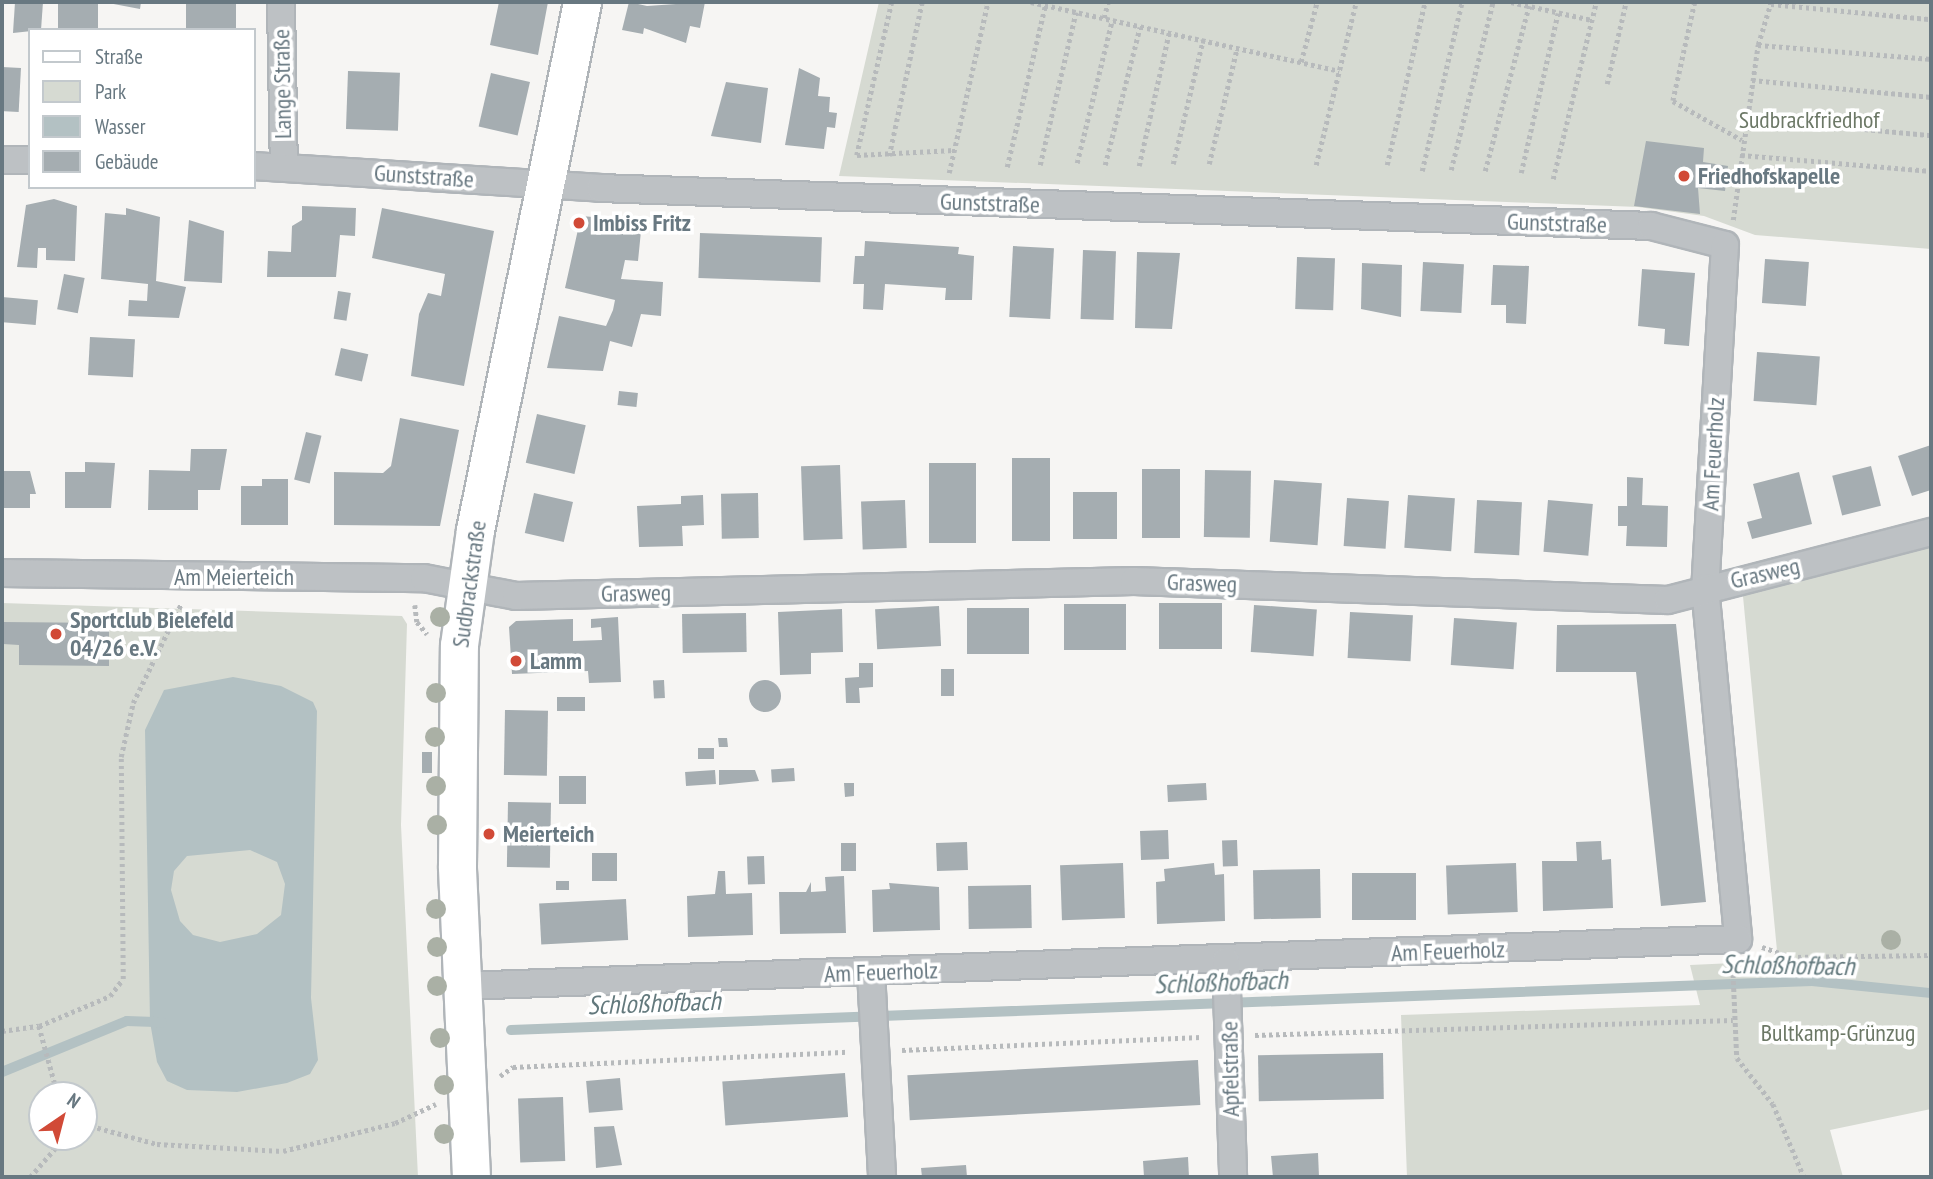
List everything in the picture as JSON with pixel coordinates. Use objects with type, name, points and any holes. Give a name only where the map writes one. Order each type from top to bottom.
[{"type":"street","name":"Lange Straße","points":[[281,2],[284,166]]},
{"type":"street","name":"Sudbrackstraße","points":[[471,1177],[461,986],[456,718],[466,585],[582,2]]},
{"type":"street","points":[[2,160],[28,160]]},
{"type":"street","name":"Gunststraße","points":[[256,166],[546,184],[1651,226],[1726,244]]},
{"type":"street","name":"Am Feuerholz","points":[[461,986],[871,972],[1226,974],[1738,939],[1705,587],[1726,244]]},
{"type":"street","name":"Grasweg","points":[[466,585],[516,596],[1134,581],[1668,600],[1705,587],[1931,532]]},
{"type":"street","name":"Am Meierteich","points":[[2,573],[424,578],[466,585]]},
{"type":"street","points":[[871,972],[882,1177]]},
{"type":"street","name":"Apfelstraße","points":[[1226,974],[1233,1177]]},
{"type":"path","points":[[892,2],[857,155],[889,156],[954,150]]},
{"type":"path","points":[[889,156],[922,2]]},
{"type":"path","points":[[943,201],[988,2]]},
{"type":"path","points":[[1031,2],[1046,3],[1339,71]]},
{"type":"path","points":[[1104,18],[1108,2]]},
{"type":"path","points":[[1301,62],[1317,2]]},
{"type":"path","points":[[1316,165],[1356,2]]},
{"type":"path","points":[[1387,165],[1425,2]]},
{"type":"path","points":[[1422,170],[1461,2]]},
{"type":"path","points":[[1451,170],[1493,2]]},
{"type":"path","points":[[1511,2],[1592,20]]},
{"type":"path","points":[[1553,179],[1596,2]]},
{"type":"path","points":[[1607,84],[1626,2]]},
{"type":"path","points":[[1695,2],[1673,101],[1743,140]]},
{"type":"path","points":[[1007,167],[1046,3]]},
{"type":"path","points":[[1726,244],[1758,45],[1771,3],[1931,19]]},
{"type":"path","points":[[1485,171],[1529,6]]},
{"type":"path","points":[[1040,165],[1076,12]]},
{"type":"path","points":[[1521,173],[1558,13]]},
{"type":"path","points":[[1077,163],[1112,20]]},
{"type":"path","points":[[1105,165],[1140,26]]},
{"type":"path","points":[[1139,166],[1169,33]]},
{"type":"path","points":[[1173,164],[1203,40]]},
{"type":"path","points":[[1758,45],[1931,59]]},
{"type":"path","points":[[1209,164],[1237,48]]},
{"type":"path","points":[[1752,80],[1931,97]]},
{"type":"path","points":[[1746,118],[1931,135]]},
{"type":"path","points":[[1741,155],[1931,171]]},
{"type":"path","points":[[2,1031],[39,1026],[110,996],[123,979],[121,757],[133,704],[183,599],[187,577]]},
{"type":"path","points":[[1738,939],[1791,957],[1931,955]]},
{"type":"path","points":[[1733,968],[1733,1020],[1737,1058],[1773,1104],[1804,1177]]},
{"type":"path","points":[[98,1128],[157,1144],[283,1151],[395,1123],[442,1102],[467,1100],[513,1067],[874,1040],[1229,1025],[1733,1020]]},
{"type":"path","points":[[39,1026],[52,1081]]},
{"type":"path","points":[[30,1177],[53,1151]]},
{"type":"green space","name":"Sudbrackfriedhof","points":[[879,2],[1931,2],[1931,249],[1755,235],[1704,216],[1638,207],[839,176]]},
{"type":"green space","name":"Bultkamp-Grünzug","points":[[1931,545],[1931,1109],[1830,1130],[1843,1177],[1407,1177],[1401,1015],[1700,1005],[1690,965],[1778,961],[1742,586]]},
{"type":"green space","points":[[2,603],[402,616],[407,624],[401,825],[418,1177],[2,1177]]},
{"type":"water","points":[[233,677],[281,686],[313,702],[317,711],[311,998],[318,1060],[310,1074],[287,1083],[237,1092],[187,1090],[167,1081],[157,1062],[150,1022],[145,730],[164,690]],"holes":[[[250,850],[277,862],[285,884],[281,915],[257,934],[220,942],[193,935],[180,921],[171,890],[174,871],[187,856]]]},
{"type":"building","points":[[15,2],[43,2],[41,28],[28,28],[28,31],[13,33]]},
{"type":"building","points":[[58,2],[98,2],[98,28],[58,28]]},
{"type":"building","points":[[103,2],[141,2],[140,9]]},
{"type":"building","points":[[186,2],[236,2],[236,28],[186,28]]},
{"type":"building","points":[[499,2],[548,2],[538,55],[490,45]]},
{"type":"building","points":[[629,2],[647,6],[705,2],[700,28],[690,26],[686,43],[644,28],[643,34],[622,30]]},
{"type":"building","points":[[2,67],[21,68],[19,112],[2,111]]},
{"type":"building","points":[[799,68],[820,78],[818,96],[830,97],[829,112],[837,113],[835,128],[827,127],[824,149],[785,145]]},
{"type":"building","points":[[348,71],[400,73],[398,131],[346,129]]},
{"type":"building","points":[[491,73],[530,82],[518,136],[479,127]]},
{"type":"building","points":[[726,82],[768,88],[761,143],[711,136]]},
{"type":"building","name":"Friedhofskapelle","points":[[1646,141],[1704,148],[1703,162],[1728,166],[1725,191],[1698,188],[1700,214],[1634,206]]},
{"type":"building","points":[[54,199],[77,206],[75,261],[46,260],[46,248],[38,248],[37,268],[17,267],[26,205]]},
{"type":"building","points":[[302,206],[356,208],[355,236],[340,235],[336,277],[267,277],[268,251],[291,252],[292,226],[302,220]]},
{"type":"building","points":[[126,208],[160,217],[156,281],[186,287],[179,318],[128,316],[129,300],[147,301],[148,284],[101,279],[105,213],[126,215]]},
{"type":"building","points":[[382,208],[494,231],[464,386],[411,376],[419,314],[428,293],[441,296],[445,274],[372,258]]},
{"type":"building","points":[[581,216],[642,221],[638,261],[625,260],[621,279],[663,282],[661,316],[641,314],[632,347],[610,341],[603,371],[547,368],[559,316],[606,326],[613,310],[615,300],[565,288]]},
{"type":"building","points":[[189,220],[224,231],[222,283],[184,281]]},
{"type":"building","points":[[700,233],[822,237],[820,282],[698,278]]},
{"type":"building","points":[[865,241],[959,247],[958,254],[974,256],[972,300],[945,300],[946,288],[885,284],[883,310],[863,309],[864,284],[853,284],[855,256],[864,256]]},
{"type":"building","points":[[1013,246],[1054,248],[1050,319],[1009,317]]},
{"type":"building","points":[[1083,250],[1116,251],[1114,320],[1081,319]]},
{"type":"building","points":[[1137,252],[1180,253],[1172,329],[1135,328]]},
{"type":"building","points":[[1297,257],[1335,258],[1333,310],[1295,309]]},
{"type":"building","points":[[1765,259],[1809,262],[1806,306],[1762,303]]},
{"type":"building","points":[[1423,262],[1464,264],[1461,313],[1420,311]]},
{"type":"building","points":[[1362,263],[1402,265],[1401,317],[1361,309]]},
{"type":"building","points":[[1493,265],[1529,266],[1526,324],[1506,323],[1506,305],[1491,305]]},
{"type":"building","points":[[1642,269],[1695,273],[1689,346],[1664,344],[1665,329],[1638,326]]},
{"type":"building","points":[[64,274],[85,278],[78,313],[57,309]]},
{"type":"building","points":[[338,291],[351,293],[346,321],[334,319]]},
{"type":"building","points":[[2,297],[38,300],[36,325],[2,322]]},
{"type":"building","points":[[90,337],[135,339],[133,377],[88,375]]},
{"type":"building","points":[[341,348],[368,354],[362,382],[335,375]]},
{"type":"building","points":[[1757,352],[1820,356],[1816,405],[1754,401]]},
{"type":"building","points":[[619,391],[638,393],[636,407],[618,405]]},
{"type":"building","points":[[537,414],[586,425],[574,474],[526,463]]},
{"type":"building","points":[[400,418],[459,430],[440,526],[334,525],[334,472],[383,473],[391,466]]},
{"type":"building","points":[[306,432],[322,436],[310,483],[294,480]]},
{"type":"building","points":[[1931,445],[1931,490],[1912,496],[1898,456]]},
{"type":"building","points":[[191,449],[227,449],[220,490],[198,490],[198,510],[148,510],[149,470],[190,471]]},
{"type":"building","points":[[1012,458],[1050,458],[1050,541],[1012,541]]},
{"type":"building","points":[[85,462],[115,463],[111,508],[65,508],[65,472],[85,472]]},
{"type":"building","points":[[929,463],[976,463],[976,543],[929,543]]},
{"type":"building","points":[[840,465],[843,539],[804,540],[801,466]]},
{"type":"building","points":[[1871,466],[1881,506],[1842,515],[1832,476]]},
{"type":"building","points":[[1142,469],[1180,469],[1180,538],[1142,538]]},
{"type":"building","points":[[1205,470],[1251,471],[1250,538],[1204,537]]},
{"type":"building","points":[[2,471],[30,471],[36,494],[30,494],[30,508],[2,508]]},
{"type":"building","points":[[1799,472],[1812,524],[1752,539],[1747,522],[1762,518],[1753,484]]},
{"type":"building","points":[[1627,477],[1643,478],[1642,505],[1668,506],[1667,547],[1626,546],[1627,526],[1618,526],[1618,506],[1627,506]]},
{"type":"building","points":[[262,479],[288,479],[288,525],[241,525],[241,486],[262,486]]},
{"type":"building","points":[[1274,480],[1322,483],[1318,545],[1270,542]]},
{"type":"building","points":[[1073,492],[1117,492],[1117,539],[1073,539]]},
{"type":"building","points":[[534,493],[573,502],[564,542],[525,533]]},
{"type":"building","points":[[758,493],[759,538],[722,539],[721,494]]},
{"type":"building","points":[[703,495],[704,525],[682,526],[683,546],[639,547],[637,506],[681,504],[681,496]]},
{"type":"building","points":[[1408,495],[1455,498],[1451,551],[1404,548]]},
{"type":"building","points":[[1347,498],[1389,501],[1386,549],[1344,546]]},
{"type":"building","points":[[905,500],[907,548],[863,550],[861,502]]},
{"type":"building","points":[[1477,500],[1522,502],[1519,555],[1474,553]]},
{"type":"building","points":[[1548,500],[1593,504],[1588,556],[1543,552]]},
{"type":"building","points":[[1159,603],[1222,603],[1222,649],[1159,649]]},
{"type":"building","points":[[1064,604],[1126,604],[1126,650],[1064,650]]},
{"type":"building","points":[[1254,605],[1317,609],[1314,656],[1251,652]]},
{"type":"building","points":[[939,606],[941,646],[877,649],[875,609]]},
{"type":"building","points":[[967,608],[1029,608],[1029,654],[967,654]]},
{"type":"building","points":[[842,609],[843,652],[811,653],[811,674],[780,675],[778,612]]},
{"type":"building","points":[[1350,612],[1413,615],[1411,661],[1348,658]]},
{"type":"building","points":[[746,613],[747,652],[683,653],[682,614]]},
{"type":"building","points":[[618,617],[621,682],[589,683],[588,671],[512,674],[509,627],[516,621],[573,619],[573,641],[602,640],[601,627],[591,628],[591,619]]},
{"type":"building","points":[[1454,618],[1517,622],[1514,669],[1451,665]]},
{"type":"building","name":"Sportclub Bielefeld 04/26 e.V.","points":[[3,622],[109,623],[109,666],[19,665],[19,645],[3,644]]},
{"type":"building","points":[[1676,624],[1706,902],[1661,906],[1636,672],[1556,672],[1557,625]]},
{"type":"building","points":[[859,663],[873,663],[873,687],[859,688],[860,703],[846,703],[845,678],[859,677]]},
{"type":"building","points":[[941,669],[954,669],[954,696],[941,696]]},
{"type":"building","points":[[664,680],[665,698],[654,699],[653,681]]},
{"type":"building","points":[[765,680],[776,685],[781,696],[776,707],[765,712],[754,707],[749,696],[754,685]]},
{"type":"building","points":[[557,697],[585,697],[585,711],[557,711]]},
{"type":"building","points":[[505,710],[548,711],[547,776],[504,775]]},
{"type":"building","points":[[718,738],[727,738],[728,747],[719,747]]},
{"type":"building","points":[[698,748],[714,748],[714,759],[698,759]]},
{"type":"building","points":[[422,752],[432,752],[432,773],[422,773]]},
{"type":"building","points":[[794,768],[795,781],[772,783],[771,770]]},
{"type":"building","points":[[715,770],[716,784],[686,786],[685,772]]},
{"type":"building","points":[[719,770],[755,770],[759,781],[719,785]]},
{"type":"building","points":[[559,776],[586,776],[586,804],[559,804]]},
{"type":"building","points":[[844,783],[854,783],[854,796],[845,797]]},
{"type":"building","points":[[1206,783],[1207,800],[1168,802],[1167,785]]},
{"type":"building","points":[[508,802],[551,803],[550,868],[507,867]]},
{"type":"building","points":[[1168,830],[1169,859],[1141,860],[1140,831]]},
{"type":"building","points":[[1237,840],[1238,866],[1223,867],[1222,841]]},
{"type":"building","points":[[1601,841],[1602,860],[1611,859],[1613,908],[1543,911],[1542,861],[1577,861],[1576,842]]},
{"type":"building","points":[[967,842],[968,870],[937,871],[936,843]]},
{"type":"building","points":[[841,843],[856,843],[856,871],[841,871]]},
{"type":"building","points":[[592,853],[617,853],[617,881],[592,881]]},
{"type":"building","points":[[764,856],[765,884],[748,885],[747,857]]},
{"type":"building","points":[[1123,863],[1125,918],[1062,920],[1060,865]]},
{"type":"building","points":[[1214,863],[1215,875],[1224,874],[1225,921],[1157,924],[1156,882],[1165,881],[1164,869]]},
{"type":"building","points":[[1516,863],[1518,912],[1448,914],[1446,865]]},
{"type":"building","points":[[1320,869],[1321,918],[1254,919],[1253,870]]},
{"type":"building","points":[[718,871],[725,871],[726,894],[752,893],[753,935],[688,937],[687,896],[715,894]]},
{"type":"building","points":[[1352,873],[1416,873],[1416,920],[1352,920]]},
{"type":"building","points":[[844,876],[846,933],[780,934],[779,892],[806,892],[811,882],[811,892],[826,891],[825,877]]},
{"type":"building","points":[[556,881],[569,881],[569,890],[556,890]]},
{"type":"building","points":[[889,883],[939,887],[940,930],[873,932],[872,890],[890,889]]},
{"type":"building","points":[[1031,885],[1032,928],[969,929],[968,886]]},
{"type":"building","points":[[626,899],[628,940],[541,944],[539,904]]},
{"type":"building","points":[[1383,1053],[1384,1099],[1259,1101],[1258,1055]]},
{"type":"building","points":[[1198,1060],[1200,1105],[910,1120],[907,1075]]},
{"type":"building","points":[[845,1073],[848,1117],[725,1125],[722,1082]]},
{"type":"building","points":[[620,1078],[623,1110],[589,1113],[586,1081]]},
{"type":"building","points":[[563,1097],[565,1161],[520,1163],[518,1099]]},
{"type":"building","points":[[614,1126],[622,1165],[596,1168],[594,1127]]},
{"type":"building","points":[[1318,1153],[1319,1177],[1273,1177],[1271,1156]]},
{"type":"building","points":[[1188,1157],[1189,1177],[1144,1177],[1143,1161]]},
{"type":"building","points":[[966,1165],[967,1177],[922,1177],[921,1168]]},
{"type":"waterway","name":"Schloßhofbach","points":[[511,1030],[1812,981],[1931,993]]},
{"type":"waterway","name":"Schloßhofbach","points":[[2,1072],[127,1021],[162,1022]]},
{"type":"place","name":"Friedhofskapelle","points":[[1684,176]]},
{"type":"place","name":"Imbiss Fritz","points":[[579,223]]},
{"type":"place","name":"Sportclub Bielefeld 04/26 e.V.","points":[[56,634]]},
{"type":"place","name":"Lamm","points":[[516,661]]},
{"type":"place","name":"Meierteich","points":[[489,834]]}]
